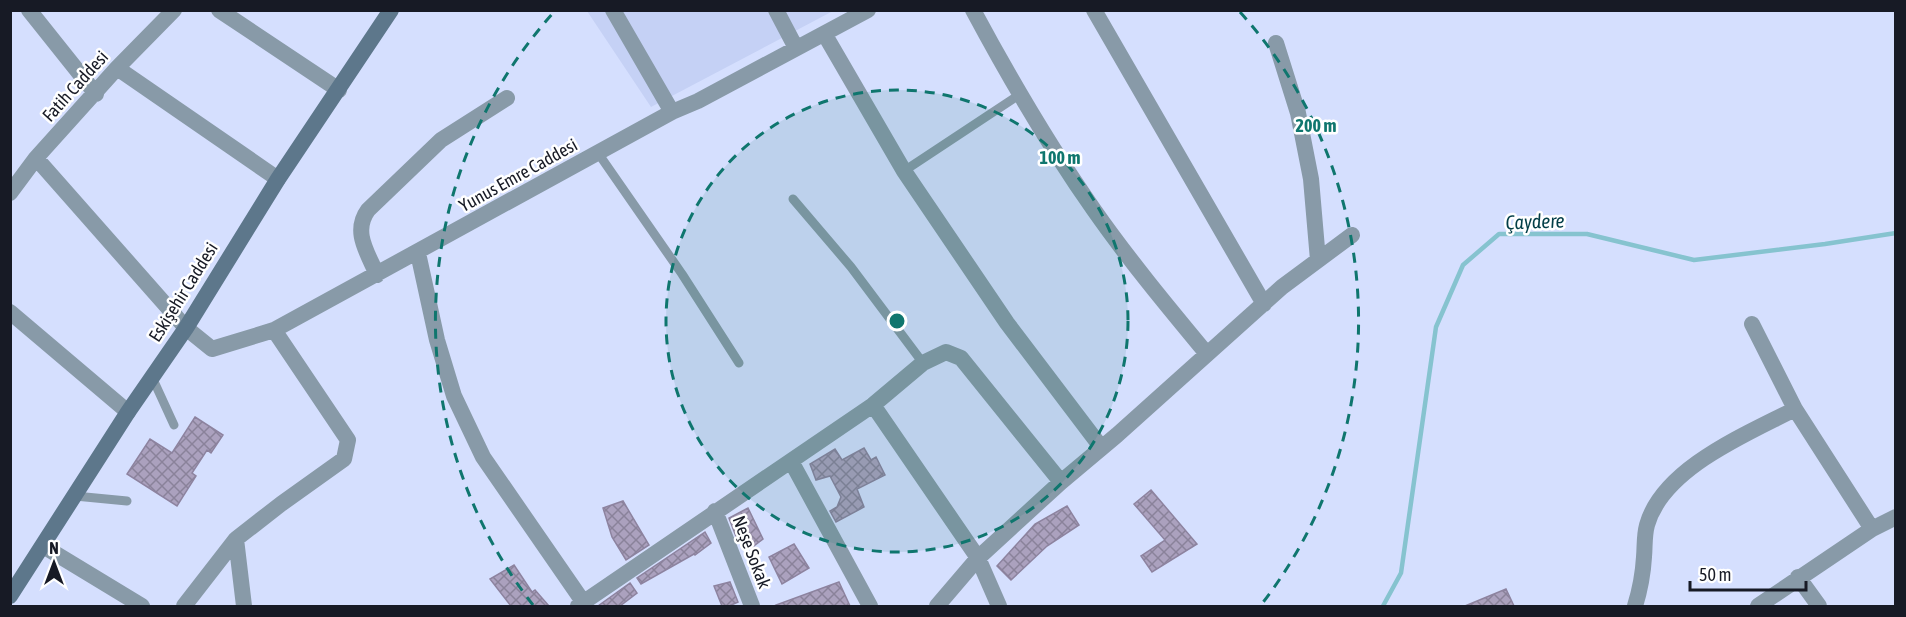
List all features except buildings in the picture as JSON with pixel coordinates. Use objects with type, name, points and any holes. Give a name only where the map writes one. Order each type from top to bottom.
[{"type":"main road","name":"Eskişehir Caddesi","points":[[10,596],[128,412],[186,328],[278,179],[391,10]]},
{"type":"street","points":[[29,10],[96,94]]},
{"type":"street","name":"Fatih Caddesi","points":[[10,194],[36,158],[117,68],[174,10]]},
{"type":"street","points":[[219,10],[339,90]]},
{"type":"street","points":[[613,10],[672,112]]},
{"type":"street","points":[[776,10],[796,48]]},
{"type":"street","name":"Yunus Emre Caddesi","points":[[186,328],[212,349],[274,330],[672,112],[698,101],[796,48],[825,35],[868,10]]},
{"type":"street","points":[[973,10],[1019,94],[1094,210],[1207,354]]},
{"type":"street","points":[[1094,10],[1264,304]]},
{"type":"street","points":[[825,35],[904,171],[1007,323],[1101,447]]},
{"type":"street","points":[[1276,43],[1300,124],[1311,180],[1318,260]]},
{"type":"street","points":[[117,68],[278,179]]},
{"type":"street","points":[[377,275],[360,230],[363,216],[423,155],[441,140],[507,98]]},
{"type":"street","points":[[36,158],[186,328]]},
{"type":"street","points":[[938,606],[978,558],[1061,482],[1282,287],[1352,235]]},
{"type":"street","points":[[418,253],[437,340],[454,396],[478,447],[583,605],[715,511],[873,405],[923,363],[946,352],[961,358],[1061,482]]},
{"type":"street","points":[[10,312],[128,412]]},
{"type":"street","points":[[1752,324],[1795,409],[1872,530]]},
{"type":"street","points":[[184,606],[236,539],[344,459],[348,440],[274,330]]},
{"type":"street","points":[[873,405],[978,558],[997,602]]},
{"type":"street","points":[[1635,606],[1642,578],[1648,523],[1664,492],[1680,476],[1725,446],[1795,409]]},
{"type":"street","points":[[791,461],[870,606]]},
{"type":"street","name":"Neşe Sokak","points":[[715,511],[753,606]]},
{"type":"street","points":[[1758,606],[1872,530],[1896,517]]},
{"type":"street","points":[[236,539],[244,606]]},
{"type":"street","points":[[43,546],[142,606]]},
{"type":"street","points":[[1798,578],[1819,606]]},
{"type":"lane","points":[[904,171],[1019,94]]},
{"type":"lane","points":[[598,153],[682,274],[739,363]]},
{"type":"lane","points":[[793,199],[879,303],[923,363]]},
{"type":"lane","points":[[152,377],[174,425]]},
{"type":"lane","points":[[75,496],[127,501]]},
{"type":"shaded area","points":[[587,11],[833,11],[651,107]]},
{"type":"waterway","name":"Çaydere","points":[[1383,606],[1401,573],[1436,327],[1463,265],[1499,234],[1587,234],[1694,260],[1896,233]]}]
